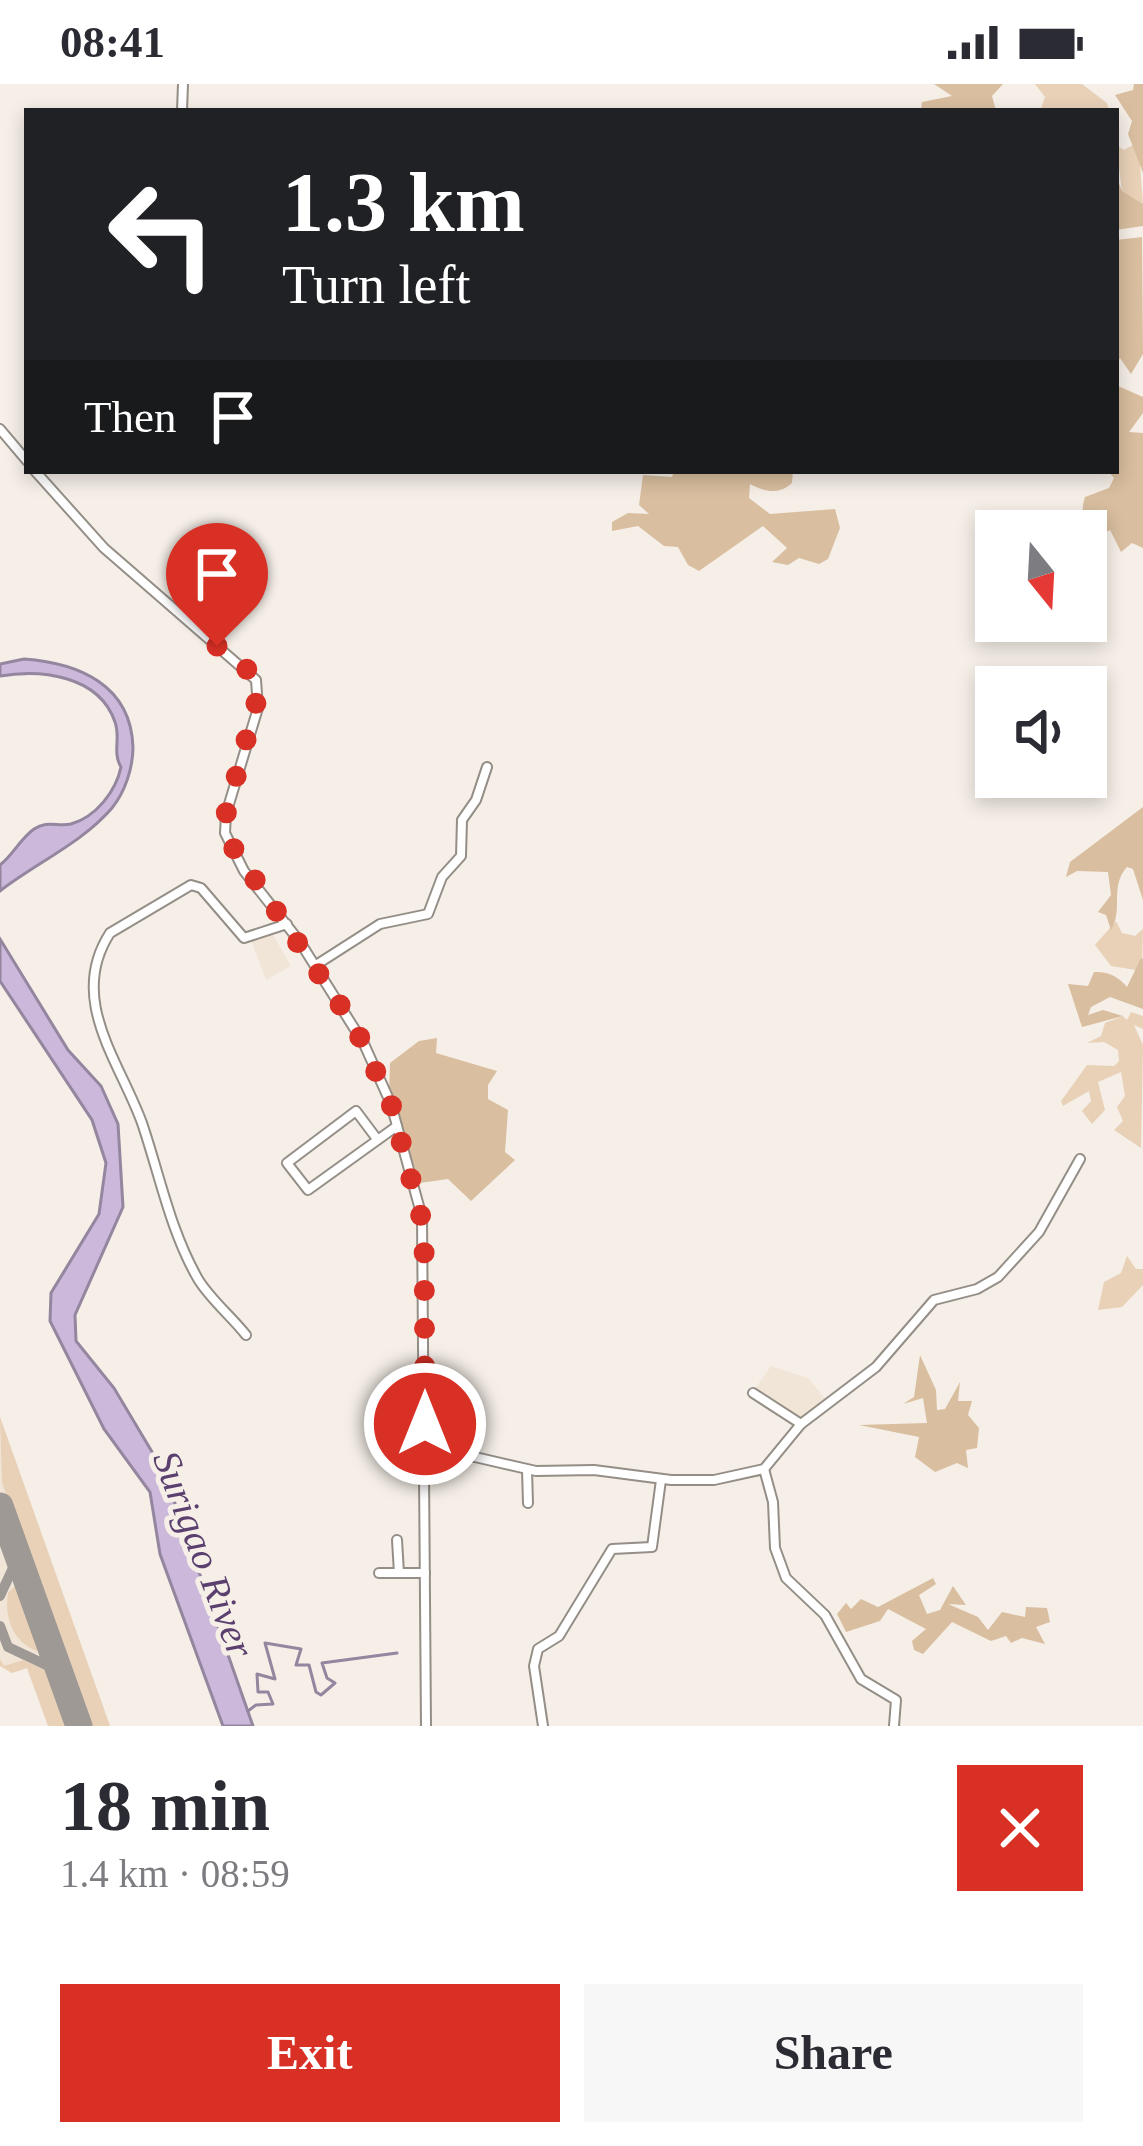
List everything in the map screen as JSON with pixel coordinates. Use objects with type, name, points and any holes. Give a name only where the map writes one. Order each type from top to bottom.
[{"type":"street","points":[[0,429],[24,457]]},
{"type":"street","points":[[38,474],[104,548],[256,680],[260,702],[226,814],[225,833],[244,872],[316,965],[364,1044],[398,1125],[425,1244],[426,1726]]},
{"type":"street","points":[[316,965],[385,922],[428,914],[442,877],[461,856],[462,820],[476,800],[487,767]]},
{"type":"street","points":[[246,1335],[196,1276],[154,1175],[141,1122],[103,1036],[93,988],[110,933],[191,885],[201,888],[244,938],[287,924]]},
{"type":"street","points":[[377,1139],[356,1111],[287,1163],[308,1190],[398,1125]]},
{"type":"street","points":[[425,1455],[476,1457],[527,1470],[594,1470],[661,1480],[714,1480],[764,1468],[802,1424],[876,1367],[934,1300],[977,1289],[998,1276],[1039,1232],[1080,1159]]},
{"type":"street","points":[[753,1393],[802,1424]]},
{"type":"street","points":[[764,1468],[783,1573],[825,1615],[858,1675],[896,1700],[894,1726]]},
{"type":"street","points":[[527,1470],[528,1503]]},
{"type":"street","points":[[543,1726],[534,1666],[538,1649],[560,1636],[612,1549],[652,1547],[661,1480]]},
{"type":"street","points":[[397,1540],[399,1573]]},
{"type":"street","points":[[379,1573],[425,1573]]},
{"type":"shaded area","points":[[934,84],[1003,84],[992,96],[995,108],[921,108],[922,102],[952,96]]},
{"type":"shaded area","points":[[1035,84],[1082,84],[1108,108],[1041,108],[1045,97]]},
{"type":"shaded area","points":[[1134,84],[1143,84],[1143,173],[1128,134],[1132,121],[1115,95],[1133,90]]},
{"type":"shaded area","points":[[1133,145],[1139,151],[1143,204],[1122,191],[1119,147],[1124,150]]},
{"type":"shaded area","points":[[1119,184],[1122,191],[1143,204],[1143,226],[1119,230]]},
{"type":"shaded area","points":[[1142,237],[1143,354],[1131,374],[1119,360],[1119,240]]},
{"type":"shaded area","points":[[1119,386],[1143,397],[1143,413],[1129,432],[1143,433],[1143,548],[1132,543],[1121,552],[1107,532],[1107,510],[1083,510],[1085,497],[1109,488],[1114,478],[1111,474],[1119,474]]},
{"type":"shaded area","points":[[793,474],[792,483],[781,490],[750,484],[749,498],[770,514],[835,509],[840,528],[828,559],[819,564],[799,558],[788,565],[772,562],[787,548],[763,526],[699,571],[688,565],[678,547],[664,546],[638,526],[612,531],[612,522],[628,513],[649,514],[639,505],[643,475]]},
{"type":"shaded area","points":[[24,659],[82,672],[112,693],[130,726],[133,755],[112,808],[73,842],[0,891],[0,865],[25,837],[39,826],[71,824],[89,816],[110,794],[121,767],[117,728],[107,706],[96,694],[66,679],[0,676],[0,664]]},
{"type":"shaded area","points":[[1143,807],[1143,900],[1133,869],[1127,867],[1119,882],[1111,930],[1106,915],[1098,912],[1111,895],[1108,872],[1077,871],[1066,877],[1070,862]]},
{"type":"shaded area","points":[[1116,921],[1122,933],[1135,936],[1143,929],[1142,963],[1136,970],[1111,966],[1095,945]]},
{"type":"shaded area","points":[[271,931],[291,966],[266,980],[251,940]]},
{"type":"shaded area","points":[[0,939],[68,1050],[101,1086],[118,1124],[123,1207],[75,1315],[76,1341],[114,1388],[164,1472],[253,1726],[223,1726],[160,1554],[150,1492],[104,1429],[50,1321],[51,1293],[99,1214],[106,1163],[92,1120],[0,981]]},
{"type":"shaded area","points":[[1141,958],[1143,1009],[1110,997],[1091,1007],[1088,1015],[1103,1010],[1123,1016],[1082,1027],[1068,984],[1088,986],[1094,972],[1099,972],[1113,975],[1127,987]]},
{"type":"shaded area","points":[[1131,1012],[1143,1016],[1143,1029],[1134,1025],[1143,1045],[1141,1148],[1114,1130],[1123,1121],[1117,1107],[1125,1096],[1121,1072],[1098,1082],[1105,1110],[1092,1124],[1082,1111],[1091,1101],[1089,1091],[1063,1106],[1061,1101],[1087,1065],[1114,1066],[1119,1061],[1118,1050],[1104,1042],[1087,1043],[1101,1036],[1105,1023],[1123,1016],[1127,1020]]},
{"type":"shaded area","points":[[437,1038],[436,1053],[497,1071],[488,1085],[488,1099],[508,1110],[505,1152],[515,1160],[471,1201],[448,1179],[420,1183],[389,1092],[390,1063],[419,1041]]},
{"type":"shaded area","points":[[1127,1256],[1136,1269],[1143,1269],[1143,1285],[1122,1307],[1098,1310],[1104,1282],[1121,1273]]},
{"type":"shaded area","points":[[920,1355],[936,1390],[937,1410],[945,1409],[960,1382],[958,1401],[972,1401],[968,1415],[979,1428],[977,1448],[966,1450],[968,1468],[957,1463],[935,1472],[915,1457],[919,1437],[859,1425],[927,1423],[923,1398],[903,1404],[914,1397]]},
{"type":"shaded area","points":[[771,1366],[808,1378],[828,1402],[799,1423],[752,1393]]},
{"type":"shaded area","points":[[0,1417],[110,1726],[48,1726],[27,1668],[12,1673],[0,1666]]},
{"type":"shaded area","points":[[0,1417],[110,1726],[91,1726],[2,1483]]},
{"type":"shaded area","points":[[933,1578],[936,1584],[919,1595],[927,1614],[940,1610],[953,1586],[966,1605],[948,1604],[978,1617],[988,1630],[1002,1612],[1025,1617],[1026,1607],[1047,1608],[1050,1622],[1036,1627],[1045,1644],[1022,1638],[1011,1643],[1006,1636],[991,1641],[952,1622],[923,1654],[914,1650],[912,1641],[926,1629],[888,1609],[880,1621],[846,1632],[837,1614],[846,1603],[851,1609],[861,1599],[878,1607]]},
{"type":"shaded area","points":[[15,1586],[40,1645],[37,1651],[22,1642],[9,1620],[8,1593]]},
{"type":"shaded area","points":[[0,1659],[4,1666],[23,1660],[50,1672],[69,1726],[48,1726],[27,1668],[12,1673],[0,1666]]},
{"type":"waterway","name":"Surigao River","points":[[248,1711],[256,1705],[273,1704],[268,1692],[258,1692],[257,1674],[275,1679],[265,1643],[301,1649],[296,1665],[309,1665],[321,1695],[335,1683],[327,1678],[322,1663],[397,1653]]},
{"type":"taxiway","points":[[0,1596],[18,1557]]},
{"type":"taxiway","points":[[0,1626],[8,1647],[59,1671]]},
{"type":"runway","points":[[0,1506],[79,1726]]},
{"type":"route","points":[[217,646],[256,680],[260,702],[226,814],[225,833],[244,872],[275,906],[355,1027],[391,1104],[416,1189],[425,1244],[425,1424]]}]
